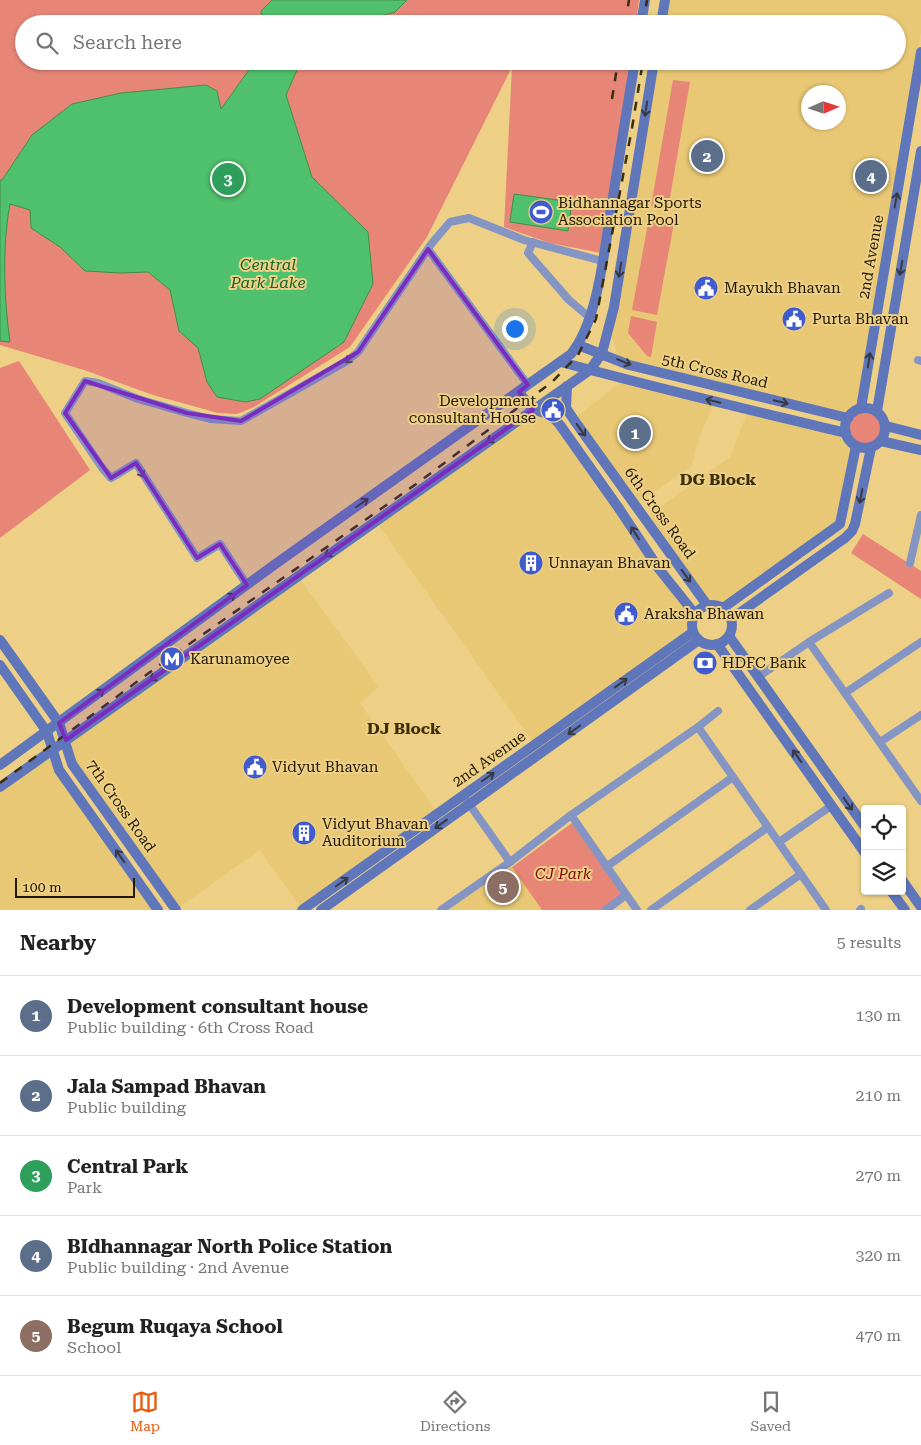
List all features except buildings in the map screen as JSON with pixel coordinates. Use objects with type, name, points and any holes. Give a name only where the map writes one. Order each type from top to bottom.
[{"type":"street","points":[[642,15],[645,0]]},
{"type":"street","points":[[662,15],[665,0]]},
{"type":"street","name":"2nd Avenue","points":[[861,408],[921,52]]},
{"type":"street","points":[[0,765],[247,585],[561,362],[578,345],[585,332],[598,284],[634,70]]},
{"type":"street","points":[[0,787],[590,370],[602,353],[614,307],[653,70]]},
{"type":"street","points":[[909,122],[921,124]]},
{"type":"street","name":"2nd Avenue","points":[[877,411],[921,151]]},
{"type":"street","points":[[617,170],[636,173]]},
{"type":"street","points":[[247,585],[220,544],[197,558],[136,463],[111,478],[103,470],[65,413],[84,381],[98,383],[138,399],[210,419],[242,421],[347,361],[358,352],[428,249],[450,222],[469,218],[534,242],[602,261]]},
{"type":"street","points":[[534,242],[528,253],[569,300],[589,317]]},
{"type":"street","points":[[428,249],[528,385]]},
{"type":"street","name":"5th Cross Road","points":[[578,345],[630,365],[848,418]]},
{"type":"street","points":[[561,362],[654,387],[846,433]]},
{"type":"street","name":"6th Cross Road","points":[[567,386],[566,408],[707,605]]},
{"type":"street","points":[[519,392],[532,410],[547,413],[554,417],[620,510],[659,570],[695,614]]},
{"type":"street","points":[[861,408],[877,411],[883,418],[886,426],[881,441],[871,448],[856,446],[849,440],[846,433],[848,418],[861,408]]},
{"type":"street","points":[[886,426],[921,435]]},
{"type":"street","points":[[881,441],[921,450]]},
{"type":"street","points":[[723,608],[840,524],[856,446]]},
{"type":"street","points":[[731,619],[813,562],[852,532],[871,448]]},
{"type":"street","points":[[620,510],[632,501]]},
{"type":"street","points":[[910,563],[921,515]]},
{"type":"street","points":[[758,677],[809,642],[890,592]]},
{"type":"street","points":[[707,605],[718,605],[729,614],[731,619],[732,626],[729,636],[717,644],[706,644],[696,636],[691,624],[695,614],[707,605]]},
{"type":"street","name":"2nd Avenue","points":[[302,910],[463,795],[696,636]]},
{"type":"street","name":"2nd Avenue","points":[[322,910],[696,636]]},
{"type":"street","points":[[729,636],[861,822]]},
{"type":"street","name":"7th Cross Road","points":[[0,640],[59,723],[66,740],[72,764],[176,910]]},
{"type":"street","points":[[809,642],[880,742],[919,792],[921,801]]},
{"type":"street","points":[[845,693],[921,642]]},
{"type":"street","points":[[717,644],[862,850]]},
{"type":"street","name":"7th Cross Road","points":[[0,665],[47,732],[59,770],[158,910]]},
{"type":"street","points":[[444,909],[571,815],[698,727],[718,711]]},
{"type":"street","points":[[880,742],[921,714]]},
{"type":"street","points":[[698,727],[826,910]]},
{"type":"street","points":[[809,772],[820,764]]},
{"type":"street","points":[[606,867],[732,777]]},
{"type":"street","points":[[463,795],[510,862]]},
{"type":"street","points":[[779,842],[832,806]]},
{"type":"street","points":[[571,815],[637,910]]},
{"type":"street","points":[[652,910],[768,827]]},
{"type":"street","points":[[853,837],[861,831]]},
{"type":"street","points":[[750,910],[801,874]]},
{"type":"street","points":[[906,886],[921,907]]},
{"type":"street","points":[[606,910],[626,895]]},
{"type":"street","points":[[895,895],[903,908],[914,897]]},
{"type":"highlighted area","points":[[428,249],[528,385],[519,392],[533,410],[66,740],[59,723],[247,585],[220,544],[197,558],[136,463],[111,478],[65,413],[85,381],[187,413],[241,421],[358,352]]},
{"type":"shaded area","points":[[669,0],[921,0],[921,32],[858,405],[846,414],[632,363],[619,356],[612,336],[656,70],[906,70],[906,15],[666,15]]},
{"type":"shaded area","points":[[621,382],[714,404],[700,435],[692,466],[639,502],[575,418]]},
{"type":"shaded area","points":[[747,413],[843,435],[854,450],[838,517],[834,523],[724,604],[709,601],[649,515],[730,457]]},
{"type":"shaded area","points":[[533,416],[542,417],[559,425],[690,613],[689,631],[532,741],[378,524]]},
{"type":"shaded area","points":[[300,579],[379,687],[360,703],[436,811],[301,908],[260,850],[178,908],[74,760],[69,740]]},
{"type":"shaded area","points":[[48,757],[155,910],[0,910],[0,792]]},
{"type":"shaded area","points":[[512,867],[542,910],[451,910],[449,907]]},
{"type":"green space","points":[[0,0],[639,0],[637,15],[15,15],[15,70],[510,70],[427,237],[350,347],[254,407],[237,414],[218,413],[153,395],[84,370],[0,345]]},
{"type":"green space","points":[[512,70],[629,70],[601,253],[550,243],[504,227]]},
{"type":"green space","points":[[673,80],[690,82],[668,209],[651,206]]},
{"type":"green space","points":[[649,218],[674,223],[657,315],[632,310]]},
{"type":"green space","points":[[631,316],[657,322],[651,357],[647,356],[628,333]]},
{"type":"green space","points":[[19,361],[90,470],[0,538],[0,368]]},
{"type":"green space","points":[[866,412],[877,417],[882,428],[877,439],[866,444],[855,439],[850,428],[855,417]]},
{"type":"green space","points":[[863,534],[921,571],[921,599],[851,553]]},
{"type":"green space","name":"CJ Park","points":[[572,823],[623,895],[602,910],[542,910],[512,867]]},
{"type":"water","points":[[272,0],[407,0],[395,12],[385,15],[261,15],[261,11]]},
{"type":"water","name":"Central Park Lake","points":[[249,70],[297,70],[286,95],[312,177],[368,232],[373,284],[344,342],[260,399],[245,402],[217,397],[207,382],[198,348],[179,331],[170,290],[148,272],[85,271],[60,247],[31,228],[30,210],[10,204],[7,220],[5,273],[6,308],[10,342],[0,341],[0,180],[2,180],[32,135],[72,104],[121,93],[206,85],[217,91],[221,109]]},
{"type":"water","name":"Bidhannagar Sports Association Pool","points":[[514,194],[572,202],[568,231],[510,222]]},
{"type":"railway","points":[[626,15],[629,0]]},
{"type":"railway","points":[[644,15],[647,0]]},
{"type":"railway","points":[[612,99],[617,70]]},
{"type":"railway","points":[[0,783],[161,664],[419,482],[552,382],[578,355],[596,319],[642,70]]},
{"type":"place","name":"Jala Sampad Bhavan","points":[[707,156]]},
{"type":"place","name":"BIdhannagar North Police Station","points":[[871,176]]},
{"type":"place","name":"Central Park","points":[[228,179]]},
{"type":"place","name":"Bidhannagar Sports Association Pool","points":[[541,212]]},
{"type":"place","name":"Mayukh Bhavan","points":[[706,288]]},
{"type":"place","name":"Purta Bhavan","points":[[794,319]]},
{"type":"place","name":"Development consultant House","points":[[553,410]]},
{"type":"place","name":"Development consultant house","points":[[635,433]]},
{"type":"place","name":"Unnayan Bhavan","points":[[531,563]]},
{"type":"place","name":"Araksha Bhawan","points":[[626,614]]},
{"type":"place","name":"Karunamoyee","points":[[172,659]]},
{"type":"place","name":"HDFC Bank","points":[[705,663]]},
{"type":"place","name":"Vidyut Bhavan","points":[[255,767]]},
{"type":"place","name":"Vidyut Bhavan Auditorium","points":[[304,833]]},
{"type":"place","name":"Begum Ruqaya School","points":[[503,887]]},
{"type":"district","name":"DG Block","points":[[718,479]]},
{"type":"district","name":"DJ Block","points":[[404,728]]}]
